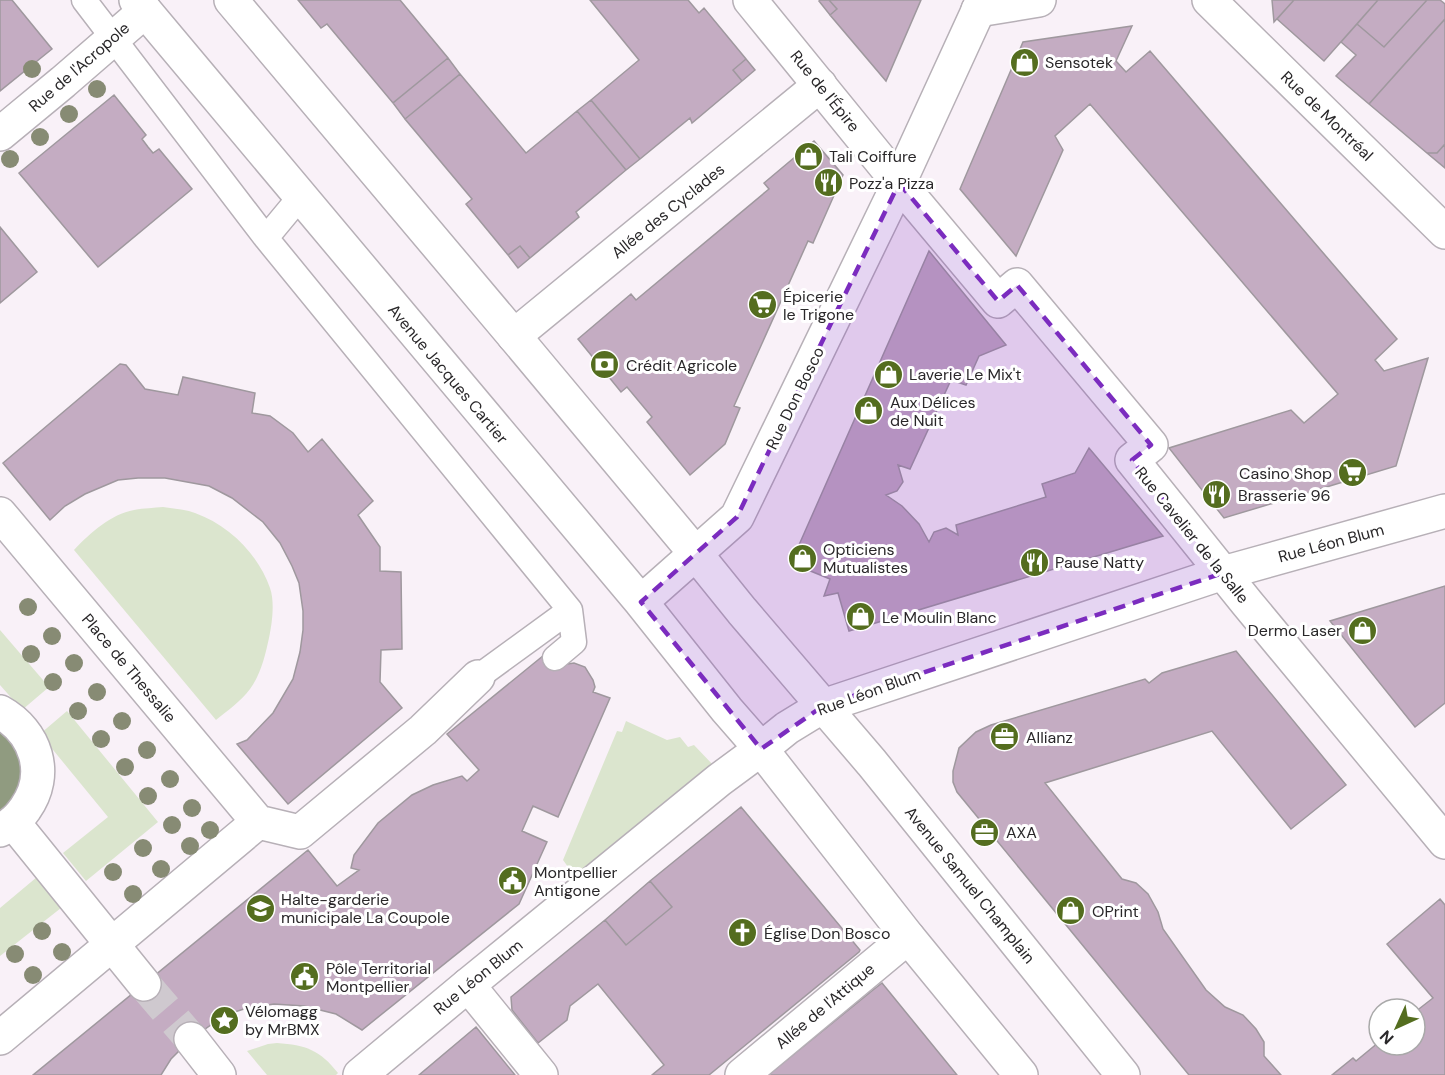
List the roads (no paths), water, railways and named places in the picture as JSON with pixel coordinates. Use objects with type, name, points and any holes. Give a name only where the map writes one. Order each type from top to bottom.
[{"type":"street","points":[[231,0],[823,706]]},
{"type":"street","name":"Rue de l'Épire","points":[[750,0],[899,183]]},
{"type":"street","points":[[980,5],[1039,0]]},
{"type":"street","name":"Rue de Montréal","points":[[1209,0],[1445,232]]},
{"type":"street","name":"Rue de l'Acropole","points":[[0,134],[114,38],[146,4]]},
{"type":"street","name":"Avenue Jacques Cartier","points":[[146,4],[300,197],[641,602],[761,749]]},
{"type":"street","name":"Rue Don Bosco","points":[[641,602],[738,517],[899,183],[980,5]]},
{"type":"street","name":"Allée des Cyclades","points":[[514,336],[820,85]]},
{"type":"street","name":"Rue Cavelier de la Salle","points":[[899,183],[998,301],[1017,285],[1151,445],[1132,460],[1445,842]]},
{"type":"street","name":"Rue Léon Blum","points":[[360,1075],[718,780],[788,728],[823,706],[1223,573],[1445,512]]},
{"type":"street","name":"Place de Thessalie","points":[[0,513],[258,822]]},
{"type":"street","points":[[0,1038],[258,822],[300,832],[423,730],[478,677]]},
{"type":"street","name":"Avenue Samuel Champlain","points":[[823,706],[872,763],[1114,1072]]},
{"type":"street","points":[[0,712],[9,717],[26,735],[32,745],[37,763],[37,781],[29,804],[7,826],[113,944],[144,984]]},
{"type":"street","points":[[761,749],[908,937],[1021,1075]]},
{"type":"street","name":"Allée de l'Attique","points":[[742,1075],[908,937]]},
{"type":"street","points":[[468,985],[542,1075]]},
{"type":"street","points":[[191,1039],[219,1075]]},
{"type":"lane","points":[[84,0],[266,238],[570,610],[574,642],[555,658]]},
{"type":"lane","points":[[266,238],[300,197]]},
{"type":"lane","points":[[478,677],[570,610]]},
{"type":"tunnel","points":[[144,984],[191,1039]]},
{"type":"place","name":"Sensotek","points":[[1024,62]]},
{"type":"place","name":"Tali Coiffure","points":[[808,156]]},
{"type":"place","name":"Pozz'a Pizza","points":[[828,183]]},
{"type":"place","name":"Épicerie le Trigone","points":[[762,305]]},
{"type":"place","name":"Crédit Agricole","points":[[605,365]]},
{"type":"place","name":"Laverie Le Mix't","points":[[888,374]]},
{"type":"place","name":"Aux Délices de Nuit","points":[[869,411]]},
{"type":"place","name":"Casino Shop","points":[[1353,473]]},
{"type":"place","name":"Brasserie 96","points":[[1217,495]]},
{"type":"place","name":"Opticiens Mutualistes","points":[[802,558]]},
{"type":"place","name":"Pause Natty","points":[[1034,562]]},
{"type":"place","name":"Le Moulin Blanc","points":[[861,617]]},
{"type":"place","name":"Dermo Laser","points":[[1363,630]]},
{"type":"place","name":"Allianz","points":[[1005,737]]},
{"type":"place","name":"AXA","points":[[985,832]]},
{"type":"place","name":"Montpellier Antigone","points":[[513,881]]},
{"type":"place","name":"Halte-garderie municipale La Coupole","points":[[260,908]]},
{"type":"place","name":"OPrint","points":[[1071,911]]},
{"type":"place","name":"Église Don Bosco","points":[[743,933]]},
{"type":"place","name":"Pôle Territorial Montpellier","points":[[305,977]]},
{"type":"place","name":"Vélomagg by MrBMX","points":[[224,1020]]}]
